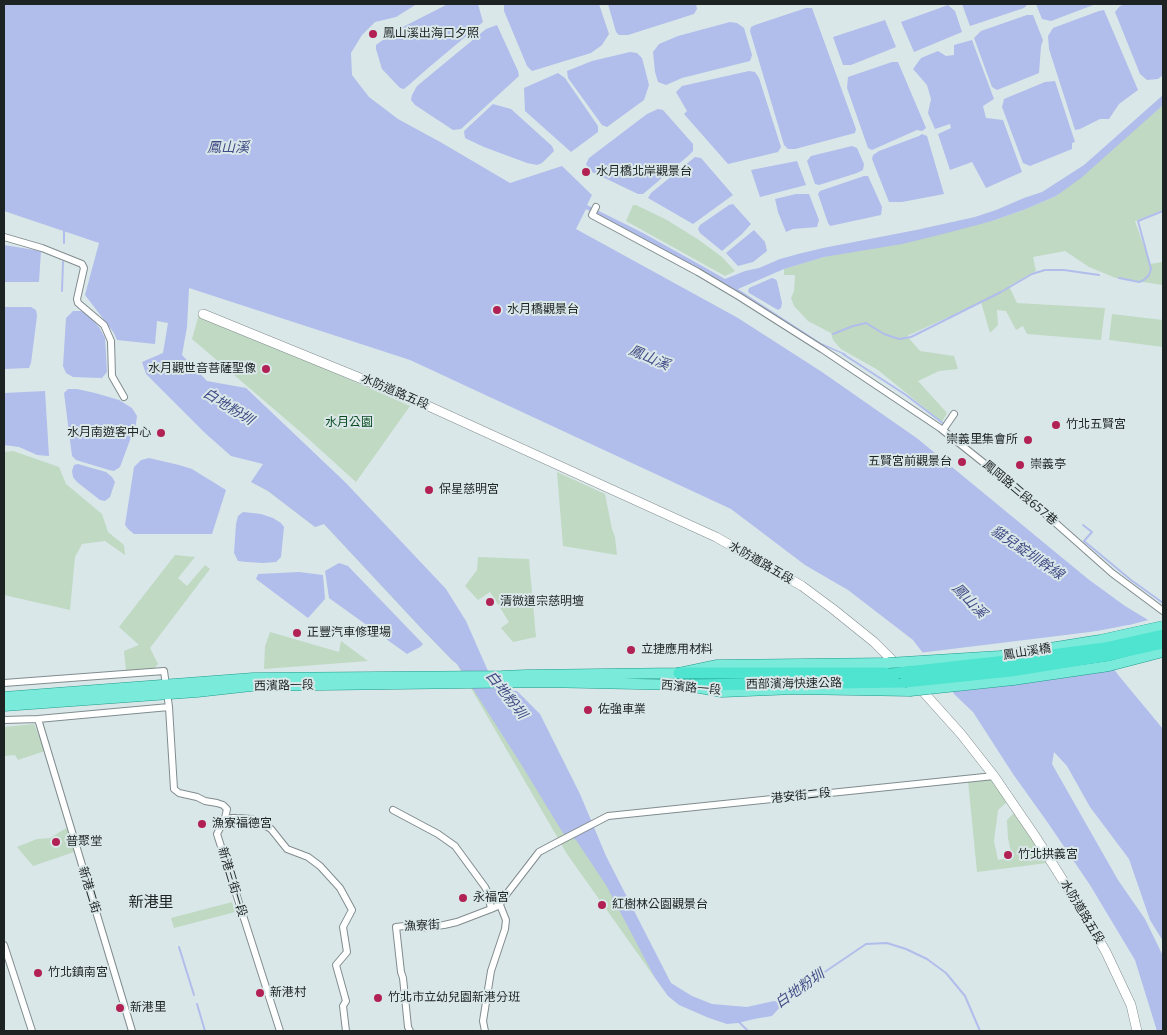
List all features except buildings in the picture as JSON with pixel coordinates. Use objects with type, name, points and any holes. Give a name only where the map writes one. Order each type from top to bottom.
[{"type":"highway","name":"鳳山溪橋","points":[[904,682],[1006,661],[1105,648],[1163,635]]},
{"type":"highway","name":"鳳山溪橋","points":[[904,682],[1012,671],[1110,656],[1163,643]]},
{"type":"highway","name":"西部濱海快速公路","points":[[678,673],[904,682]]},
{"type":"highway","name":"西部濱海快速公路","points":[[683,685],[904,682]]},
{"type":"main road","name":"鳳山溪橋","points":[[888,663],[1000,656],[1100,640],[1163,626]]},
{"type":"main road","name":"鳳山溪橋","points":[[904,682],[1013,680],[1100,667],[1163,652]]},
{"type":"main road","name":"西濱路一段","points":[[4,697],[99,689],[205,691],[251,686],[462,684],[503,680],[526,674],[678,673],[717,666],[888,663]]},
{"type":"main road","name":"西濱路一段","points":[[4,706],[166,690],[253,678],[449,676],[542,682],[683,685]]},
{"type":"street","name":"鳳岡路三段657巷","points":[[596,207],[592,215],[701,274],[822,349],[943,430],[1024,495],[1112,573],[1163,611]]},
{"type":"street","points":[[4,237],[42,248],[82,264],[84,268],[77,300],[78,303],[104,325],[111,341],[112,376],[124,397]]},
{"type":"street","name":"水防道路五段","points":[[203,314],[426,405],[716,537],[802,586],[833,609],[874,642],[929,698],[961,734],[994,776],[1035,836],[1106,952],[1131,1005],[1137,1031]]},
{"type":"street","points":[[943,430],[954,414]]},
{"type":"street","points":[[4,683],[164,671],[169,708],[174,789],[179,793],[222,806],[227,809],[224,818],[244,818],[261,823],[271,830],[287,848],[308,857],[320,866],[340,888],[352,910],[343,927],[347,952],[336,966],[346,1001],[343,1006],[346,1031]]},
{"type":"street","points":[[4,720],[169,708]]},
{"type":"street","name":"新港二街","points":[[38,719],[132,1031]]},
{"type":"street","name":"港安街二段","points":[[500,905],[540,852],[608,816],[994,776]]},
{"type":"street","points":[[393,810],[438,834],[455,846],[485,887],[491,909]]},
{"type":"street","name":"新港三街一段","points":[[224,818],[217,834],[280,1031]]},
{"type":"street","points":[[485,1031],[483,1021],[491,971],[505,930],[506,920],[500,905]]},
{"type":"street","name":"漁寮街","points":[[410,1031],[396,928],[413,925],[420,928],[458,922],[500,905]]},
{"type":"street","points":[[4,945],[32,1031]]},
{"type":"green space","points":[[1163,105],[1163,210],[1135,221],[1150,264],[1163,262],[1163,285],[1116,278],[1089,267],[1065,251],[1033,257],[1036,271],[1009,286],[1017,303],[1105,308],[1101,340],[1027,334],[1023,326],[1016,330],[1006,311],[997,310],[998,325],[990,333],[981,302],[907,336],[920,351],[954,356],[958,369],[939,371],[918,381],[947,413],[942,422],[878,370],[841,349],[833,340],[831,333],[808,321],[794,306],[791,298],[794,291],[795,275],[784,275],[784,269],[824,257],[992,221],[1026,209],[1056,196]]},
{"type":"green space","points":[[633,205],[667,220],[699,240],[722,257],[735,271],[725,276],[626,221]]},
{"type":"green space","name":"水月公園","points":[[199,314],[410,406],[356,482],[192,339]]},
{"type":"green space","points":[[1112,314],[1163,320],[1163,347],[1109,340]]},
{"type":"green space","points":[[13,451],[59,467],[66,484],[102,514],[108,532],[124,545],[125,555],[105,541],[82,544],[75,557],[70,610],[4,595],[4,452]]},
{"type":"green space","points":[[557,472],[605,494],[615,537],[617,555],[563,546]]},
{"type":"green space","points":[[251,482],[380,538],[612,880],[655,978],[567,854],[457,664],[324,524],[315,527],[268,491]]},
{"type":"green space","points":[[175,555],[195,557],[178,578],[187,586],[205,565],[210,569],[150,648],[158,664],[154,669],[126,670],[124,651],[139,645],[119,627]]},
{"type":"green space","points":[[478,557],[529,559],[536,637],[513,642],[501,628],[509,622],[490,592],[478,600],[465,586],[477,570]]},
{"type":"green space","points":[[270,632],[339,652],[341,641],[368,661],[264,669],[265,646]]},
{"type":"green space","points":[[34,724],[45,751],[18,760],[15,755],[4,756],[4,727]]},
{"type":"green space","points":[[988,771],[1008,801],[998,810],[994,841],[998,860],[1012,857],[1007,820],[1015,812],[1047,863],[977,872],[968,781],[980,778]]},
{"type":"green space","points":[[68,827],[74,852],[33,866],[17,847],[37,839],[50,838]]},
{"type":"green space","points":[[232,902],[235,912],[174,928],[171,918]]},
{"type":"water","name":"鳳山溪","points":[[4,4],[417,4],[396,17],[375,22],[362,35],[351,53],[352,75],[369,97],[398,119],[510,183],[562,166],[592,195],[587,205],[643,233],[725,279],[798,254],[975,217],[1042,192],[1084,165],[1163,95],[1163,105],[1081,178],[1056,196],[992,221],[943,234],[902,244],[824,257],[784,269],[738,289],[821,343],[845,355],[821,345],[735,290],[586,209],[576,229],[738,318],[822,372],[918,439],[1088,579],[1125,606],[1163,629],[1128,625],[1087,633],[1119,676],[1163,729],[1163,941],[1150,920],[1129,859],[1090,807],[1067,766],[1054,752],[1052,764],[1118,880],[1145,919],[1163,956],[1163,1031],[1157,1031],[1135,960],[1090,885],[1013,774],[973,712],[955,695],[913,640],[848,590],[805,565],[731,509],[410,360],[189,288],[187,327],[182,355],[207,381],[246,388],[346,483],[446,589],[466,621],[488,671],[495,674],[505,690],[517,691],[540,714],[580,794],[606,856],[671,983],[692,996],[712,1004],[747,1007],[774,1001],[783,1003],[772,1016],[727,1024],[679,1005],[668,996],[655,978],[606,885],[576,840],[563,833],[457,664],[324,524],[315,527],[268,491],[251,482],[263,464],[231,456],[146,374],[142,362],[163,353],[168,323],[157,321],[155,344],[117,340],[114,333],[85,295],[99,243],[4,211]]},
{"type":"water","points":[[448,4],[478,4],[483,22],[404,89],[400,88],[382,69],[376,45],[395,31]]},
{"type":"water","points":[[504,4],[599,4],[609,34],[602,45],[591,53],[532,71],[527,66],[504,11]]},
{"type":"water","points":[[608,4],[696,4],[697,9],[694,14],[628,35],[619,35],[616,32]]},
{"type":"water","points":[[962,4],[1028,4],[1024,8],[970,26]]},
{"type":"water","points":[[1036,4],[1096,4],[1051,21],[1042,19]]},
{"type":"water","points":[[1126,4],[1163,4],[1163,75],[1158,79],[1147,80],[1140,74],[1115,12],[1120,6]]},
{"type":"water","points":[[948,5],[955,11],[962,32],[914,52],[901,22]]},
{"type":"water","points":[[806,8],[812,8],[856,129],[855,133],[795,149],[788,149],[784,145],[750,31],[751,27],[755,25]]},
{"type":"water","points":[[1104,10],[1138,90],[1119,104],[1109,119],[1100,119],[1075,130],[1049,49],[1048,36],[1053,28]]},
{"type":"water","points":[[1027,15],[1033,15],[1043,40],[1039,73],[997,90],[992,87],[974,38],[981,31]]},
{"type":"water","points":[[885,20],[896,47],[851,65],[843,65],[833,37]]},
{"type":"water","points":[[730,22],[737,23],[744,28],[752,55],[750,61],[682,78],[666,85],[658,82],[653,52],[659,44],[678,36]]},
{"type":"water","points":[[497,25],[519,76],[461,129],[453,130],[415,105],[411,100],[417,86],[486,29]]},
{"type":"water","points":[[972,40],[994,99],[983,106],[986,118],[1003,120],[1022,172],[986,188],[972,162],[950,170],[938,134],[951,128],[950,124],[935,129],[928,113],[931,99],[927,85],[913,69],[921,58],[938,51],[946,56],[954,55],[954,45]]},
{"type":"water","points":[[630,52],[637,53],[642,58],[649,85],[644,100],[607,127],[602,125],[568,78],[567,71],[592,61]]},
{"type":"water","points":[[892,62],[898,62],[926,128],[922,131],[917,130],[872,150],[868,148],[847,88],[848,77]]},
{"type":"water","points":[[749,71],[755,72],[759,78],[781,147],[778,152],[728,164],[684,114],[687,111],[676,92],[682,86]]},
{"type":"water","points":[[558,73],[565,78],[598,126],[598,132],[571,152],[525,111],[524,88]]},
{"type":"water","points":[[1055,81],[1075,142],[1072,143],[1072,149],[1030,166],[1023,163],[1002,107],[1004,99],[1045,82]]},
{"type":"water","points":[[493,104],[511,109],[552,146],[554,151],[542,163],[537,165],[484,147],[465,138],[464,131]]},
{"type":"water","points":[[658,109],[663,110],[693,144],[693,151],[688,156],[643,194],[638,194],[590,171],[586,164],[589,158],[647,114]]},
{"type":"water","points":[[922,134],[927,136],[944,194],[902,202],[889,202],[872,159],[873,155]]},
{"type":"water","points":[[852,146],[857,148],[864,164],[863,170],[819,185],[815,184],[807,161],[811,156]]},
{"type":"water","points":[[695,157],[701,158],[733,195],[693,224],[648,198],[651,193]]},
{"type":"water","points":[[797,161],[806,185],[760,197],[751,170]]},
{"type":"water","points":[[868,176],[882,207],[881,215],[830,226],[818,194],[820,191]]},
{"type":"water","points":[[796,194],[809,194],[819,220],[817,227],[793,229],[786,232],[775,199]]},
{"type":"water","points":[[733,204],[751,224],[722,251],[700,233],[698,229],[700,225]]},
{"type":"water","points":[[754,230],[765,242],[767,251],[753,262],[738,266],[726,253]]},
{"type":"water","points":[[4,245],[41,251],[39,282],[4,282]]},
{"type":"water","points":[[772,278],[777,281],[782,303],[781,308],[778,310],[748,291],[749,288]]},
{"type":"water","points":[[4,307],[31,307],[36,310],[37,316],[29,368],[4,369]]},
{"type":"water","points":[[73,311],[81,311],[89,316],[99,327],[105,338],[107,372],[102,378],[73,377],[66,373],[63,366],[66,318]]},
{"type":"water","points":[[68,389],[77,389],[119,400],[132,408],[137,416],[136,424],[120,467],[114,471],[76,460],[72,456],[64,393]]},
{"type":"water","points":[[45,391],[49,456],[37,455],[19,447],[4,445],[4,393]]},
{"type":"water","points":[[149,458],[192,469],[226,490],[212,534],[134,534],[128,529],[125,525],[134,467],[141,460]]},
{"type":"water","points":[[78,464],[106,472],[112,477],[115,482],[110,497],[105,501],[100,500],[77,482],[73,477],[72,471],[74,465]]},
{"type":"water","points":[[243,512],[261,514],[273,518],[284,527],[281,557],[276,562],[238,561],[234,553],[236,524],[238,516]]},
{"type":"water","points":[[339,563],[348,566],[423,644],[420,647],[407,654],[329,598],[325,571]]},
{"type":"water","points":[[299,572],[323,575],[325,599],[308,618],[256,579],[258,574]]},
{"type":"pier","points":[[1152,619],[1163,626],[1162,649],[1128,628],[1091,635],[1115,666],[948,690],[919,653],[1114,629]]},
{"type":"waterway","points":[[1119,278],[1139,282],[1149,275],[1151,269],[1138,221],[1163,211]]},
{"type":"waterway","points":[[64,231],[64,243]]},
{"type":"waterway","points":[[62,291],[63,262]]},
{"type":"waterway","points":[[833,334],[866,323],[884,334],[899,339],[911,337],[1001,292],[1032,274],[1045,270],[1064,270],[1099,275]]},
{"type":"waterway","points":[[843,354],[906,395],[944,424]]},
{"type":"waterway","points":[[1083,525],[1092,532],[1084,541],[1131,580],[1163,603]]},
{"type":"waterway","name":"白地粉圳","points":[[779,1003],[866,944],[887,943],[927,959],[946,973],[965,996],[980,1031]]},
{"type":"waterway","name":"白地粉圳","points":[[179,947],[194,995]]},
{"type":"waterway","name":"白地粉圳","points":[[197,1004],[205,1031]]},
{"type":"waterway","points":[[739,1022],[748,1031]]},
{"type":"place","name":"鳳山溪出海口夕照","points":[[373,34]]},
{"type":"place","name":"水月橋北岸觀景台","points":[[586,172]]},
{"type":"place","name":"水月橋觀景台","points":[[497,310]]},
{"type":"place","name":"水月觀世音菩薩聖像","points":[[266,369]]},
{"type":"place","name":"竹北五賢宮","points":[[1056,425]]},
{"type":"place","name":"水月南遊客中心","points":[[161,433]]},
{"type":"place","name":"崇義里集會所","points":[[1028,440]]},
{"type":"place","name":"五賢宮前觀景台","points":[[962,462]]},
{"type":"place","name":"崇義亭","points":[[1020,465]]},
{"type":"place","name":"保星慈明宮","points":[[429,490]]},
{"type":"place","name":"清微道宗慈明壇","points":[[490,602]]},
{"type":"place","name":"正豐汽車修理場","points":[[297,633]]},
{"type":"place","name":"立捷應用材料","points":[[631,650]]},
{"type":"place","name":"佐強車業","points":[[588,710]]},
{"type":"place","name":"漁寮福德宮","points":[[202,824]]},
{"type":"place","name":"普聚堂","points":[[56,842]]},
{"type":"place","name":"竹北拱義宮","points":[[1008,855]]},
{"type":"place","name":"永福宮","points":[[463,898]]},
{"type":"place","name":"紅樹林公園觀景台","points":[[602,905]]},
{"type":"place","name":"竹北鎮南宮","points":[[38,973]]},
{"type":"place","name":"新港村","points":[[260,993]]},
{"type":"place","name":"竹北市立幼兒園新港分班","points":[[378,998]]},
{"type":"place","name":"新港里","points":[[120,1008]]},
{"type":"district","name":"新港里","points":[[151,903]]},
{"type":"water label","name":"貓兒錠圳幹線","points":[[1027,553]]}]
